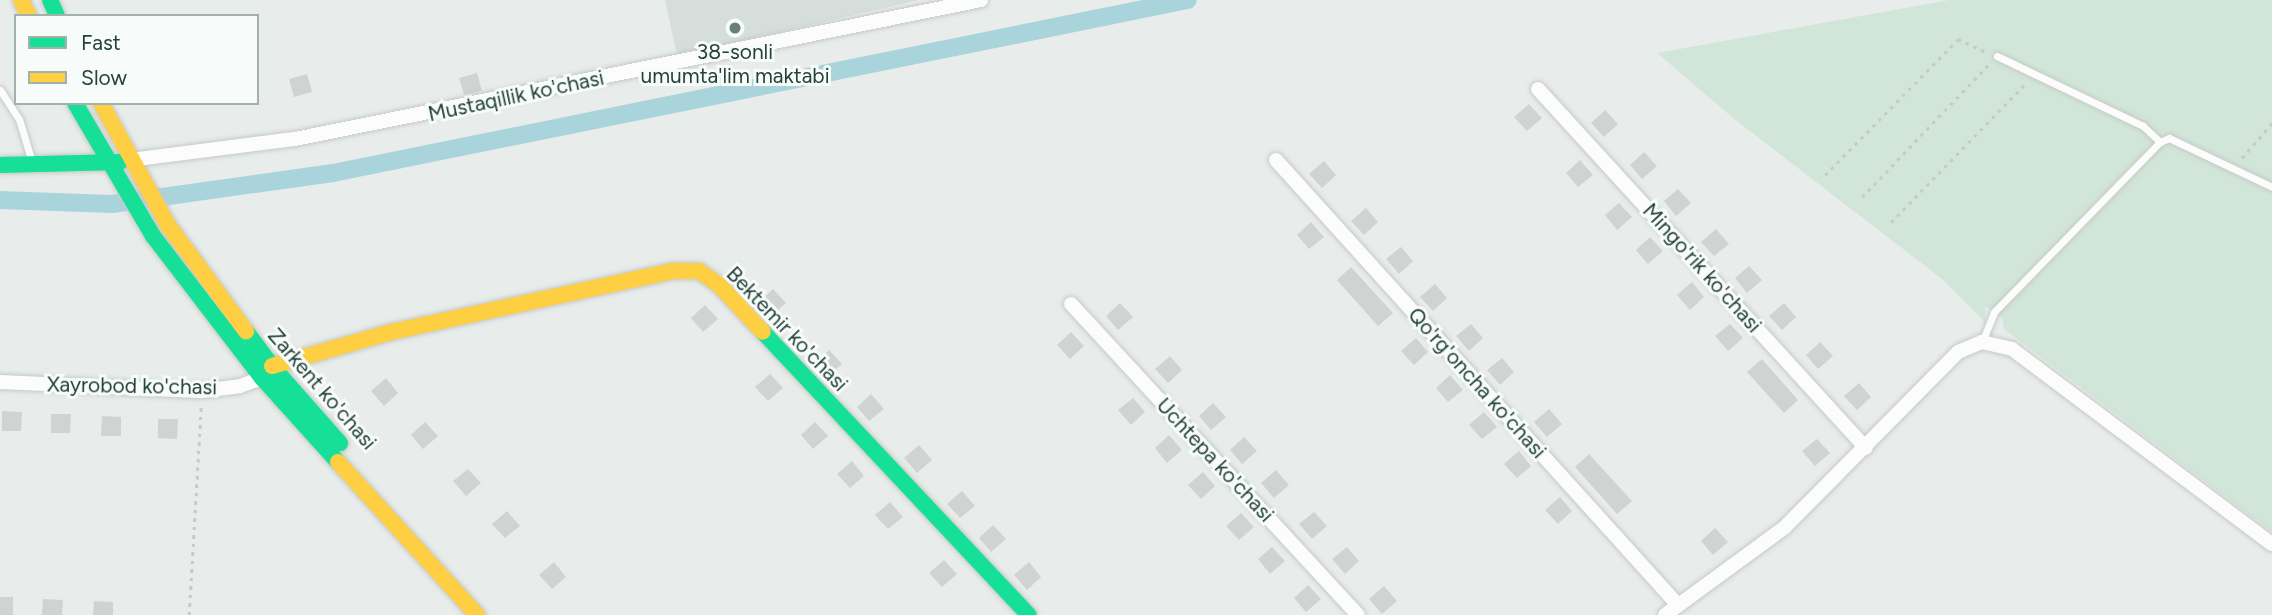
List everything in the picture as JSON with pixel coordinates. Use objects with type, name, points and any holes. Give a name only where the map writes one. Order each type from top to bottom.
[{"type":"main road","name":"Zarkent ko'chasi","points":[[76,105],[153,236],[477,615]]},
{"type":"main road","name":"Zarkent ko'chasi","points":[[103,105],[130,160],[168,225],[267,372],[492,615]]},
{"type":"main road","points":[[0,166],[110,164],[130,160]]},
{"type":"main road","name":"Bektemir ko'chasi","points":[[267,372],[391,332],[673,271],[699,271],[719,285],[1029,615]]},
{"type":"street","name":"Mustaqillik ko'chasi","points":[[130,160],[295,139],[405,119],[981,0]]},
{"type":"street","name":"Mingo'rik ko'chasi","points":[[1538,89],[1866,447]]},
{"type":"street","name":"Qo'rg'oncha ko'chasi","points":[[1276,160],[1678,605]]},
{"type":"street","name":"Uchtepa ko'chasi","points":[[1071,304],[1358,615]]},
{"type":"street","points":[[1665,615],[1784,528],[1958,352],[1982,342],[2012,349],[2272,544]]},
{"type":"street","name":"Xayrobod ko'chasi","points":[[0,382],[201,391],[240,386],[267,372]]},
{"type":"lane","points":[[1997,57],[2143,126],[2160,142]]},
{"type":"lane","points":[[0,90],[19,119],[33,166]]},
{"type":"lane","points":[[1982,342],[1994,312],[2160,142],[2169,138],[2272,187]]},
{"type":"path","points":[[1825,175],[1958,39],[1997,57],[1862,197]]},
{"type":"path","points":[[1891,222],[2034,74]]},
{"type":"path","points":[[2234,169],[2272,123]]},
{"type":"path","points":[[189,615],[201,391]]},
{"type":"shaded area","name":"38-sonli umumta'lim maktabi","points":[[665,0],[919,0],[677,56]]},
{"type":"green space","points":[[1949,0],[2272,0],[2272,532],[2004,329],[2002,318],[1985,306],[1986,323],[1942,279],[1733,118],[1657,53]]},
{"type":"building","points":[[477,73],[482,91],[464,95],[459,78]]},
{"type":"building","points":[[307,74],[312,92],[294,97],[289,79]]},
{"type":"building","points":[[1529,104],[1542,118],[1527,131],[1514,117]]},
{"type":"building","points":[[1605,110],[1618,124],[1604,137],[1591,123]]},
{"type":"building","points":[[1644,152],[1657,166],[1642,179],[1630,165]]},
{"type":"building","points":[[1580,160],[1593,175],[1578,187],[1566,173]]},
{"type":"building","points":[[1324,161],[1336,175],[1322,188],[1309,174]]},
{"type":"building","points":[[1678,189],[1691,203],[1676,216],[1664,201]]},
{"type":"building","points":[[1619,203],[1632,217],[1617,230],[1605,215]]},
{"type":"building","points":[[1366,208],[1378,222],[1364,235],[1351,221]]},
{"type":"building","points":[[1311,222],[1324,237],[1309,249],[1297,235]]},
{"type":"building","points":[[1716,229],[1729,244],[1714,256],[1701,242]]},
{"type":"building","points":[[1650,237],[1663,251],[1648,264],[1636,250]]},
{"type":"building","points":[[1401,247],[1413,261],[1399,274],[1386,259]]},
{"type":"building","points":[[1749,266],[1762,280],[1747,293],[1735,278]]},
{"type":"building","points":[[1351,267],[1393,313],[1378,326],[1337,280]]},
{"type":"building","points":[[1692,282],[1704,297],[1690,310],[1677,295]]},
{"type":"building","points":[[1435,284],[1447,298],[1433,311],[1420,297]]},
{"type":"building","points":[[773,289],[786,303],[771,316],[759,302]]},
{"type":"building","points":[[1120,303],[1133,317],[1118,330],[1106,316]]},
{"type":"building","points":[[1784,303],[1796,317],[1782,330],[1769,316]]},
{"type":"building","points":[[705,305],[718,319],[703,332],[691,318]]},
{"type":"building","points":[[1471,324],[1483,338],[1469,351],[1456,336]]},
{"type":"building","points":[[1730,324],[1743,338],[1728,351],[1715,336]]},
{"type":"building","points":[[1071,332],[1084,346],[1070,359],[1057,345]]},
{"type":"building","points":[[1416,338],[1428,352],[1414,365],[1401,351]]},
{"type":"building","points":[[1820,342],[1833,356],[1818,369],[1806,355]]},
{"type":"building","points":[[829,350],[842,364],[827,377],[815,363]]},
{"type":"building","points":[[1170,356],[1182,370],[1168,383],[1155,369]]},
{"type":"building","points":[[1502,358],[1514,372],[1500,385],[1487,370]]},
{"type":"building","points":[[1762,359],[1798,400],[1784,413],[1747,372]]},
{"type":"building","points":[[770,374],[783,388],[768,401],[755,387]]},
{"type":"building","points":[[1450,375],[1463,390],[1448,402],[1436,388]]},
{"type":"building","points":[[386,378],[398,393],[384,406],[371,391]]},
{"type":"building","points":[[1859,383],[1871,397],[1857,410],[1844,396]]},
{"type":"building","points":[[871,394],[884,409],[869,421],[857,407]]},
{"type":"building","points":[[1133,398],[1145,412],[1131,425],[1118,410]]},
{"type":"building","points":[[1213,403],[1226,417],[1211,430],[1199,416]]},
{"type":"building","points":[[1549,409],[1562,424],[1547,437],[1534,422]]},
{"type":"building","points":[[2,411],[22,412],[21,431],[2,431]]},
{"type":"building","points":[[1484,412],[1497,427],[1482,439],[1469,425]]},
{"type":"building","points":[[51,414],[71,414],[70,433],[51,433]]},
{"type":"building","points":[[102,416],[121,417],[121,436],[101,436]]},
{"type":"building","points":[[158,419],[178,419],[177,439],[158,438]]},
{"type":"building","points":[[425,422],[438,436],[423,449],[411,435]]},
{"type":"building","points":[[815,422],[828,436],[813,449],[801,435]]},
{"type":"building","points":[[1169,435],[1182,450],[1167,463],[1155,448]]},
{"type":"building","points":[[1244,437],[1257,451],[1242,464],[1230,450]]},
{"type":"building","points":[[1817,439],[1830,453],[1815,466],[1802,451]]},
{"type":"building","points":[[919,445],[932,460],[917,473],[904,458]]},
{"type":"building","points":[[1519,451],[1531,466],[1517,478],[1504,464]]},
{"type":"building","points":[[1589,454],[1632,501],[1617,514],[1575,467]]},
{"type":"building","points":[[852,461],[864,476],[850,488],[837,474]]},
{"type":"building","points":[[468,469],[481,483],[466,496],[453,481]]},
{"type":"building","points":[[1276,470],[1289,485],[1274,498],[1261,483]]},
{"type":"building","points":[[1203,472],[1215,486],[1201,499],[1188,485]]},
{"type":"building","points":[[962,491],[975,506],[960,518],[947,504]]},
{"type":"building","points":[[1560,497],[1572,511],[1558,524],[1545,510]]},
{"type":"building","points":[[890,502],[903,517],[888,529],[875,515]]},
{"type":"building","points":[[507,511],[520,526],[505,538],[492,524]]},
{"type":"building","points":[[1314,512],[1327,526],[1312,539],[1299,524]]},
{"type":"building","points":[[1241,513],[1254,527],[1239,540],[1226,526]]},
{"type":"building","points":[[993,525],[1006,539],[991,552],[979,538]]},
{"type":"building","points":[[1715,528],[1728,542],[1713,555],[1701,541]]},
{"type":"building","points":[[1272,547],[1285,561],[1270,574],[1258,559]]},
{"type":"building","points":[[1347,547],[1359,561],[1345,574],[1332,559]]},
{"type":"building","points":[[944,560],[957,574],[942,587],[929,573]]},
{"type":"building","points":[[554,562],[566,577],[552,589],[539,575]]},
{"type":"building","points":[[1029,562],[1041,577],[1027,590],[1014,575]]},
{"type":"building","points":[[1308,585],[1321,599],[1306,612],[1294,598]]},
{"type":"building","points":[[1384,586],[1397,601],[1382,614],[1369,599]]},
{"type":"building","points":[[0,597],[13,597],[13,615],[0,615]]},
{"type":"building","points":[[43,599],[63,600],[62,615],[42,615]]},
{"type":"building","points":[[94,601],[113,602],[113,615],[93,615]]},
{"type":"waterway","points":[[0,200],[112,204],[333,173],[1188,0]]},
{"type":"traffic: fast","points":[[50,0],[56,14]]},
{"type":"traffic: fast","points":[[76,105],[153,236],[262,378],[338,462]]},
{"type":"traffic: fast","points":[[0,165],[120,162]]},
{"type":"traffic: fast","points":[[246,331],[272,366],[340,443]]},
{"type":"traffic: fast","points":[[763,332],[1029,615]]},
{"type":"traffic: slow","points":[[21,0],[28,14]]},
{"type":"traffic: slow","points":[[102,105],[168,225],[246,331]]},
{"type":"traffic: slow","points":[[272,366],[391,332],[673,271],[699,271],[719,285],[763,332]]},
{"type":"traffic: slow","points":[[338,462],[477,615]]},
{"type":"place","name":"38-sonli umumta'lim maktabi","points":[[735,28]]}]
